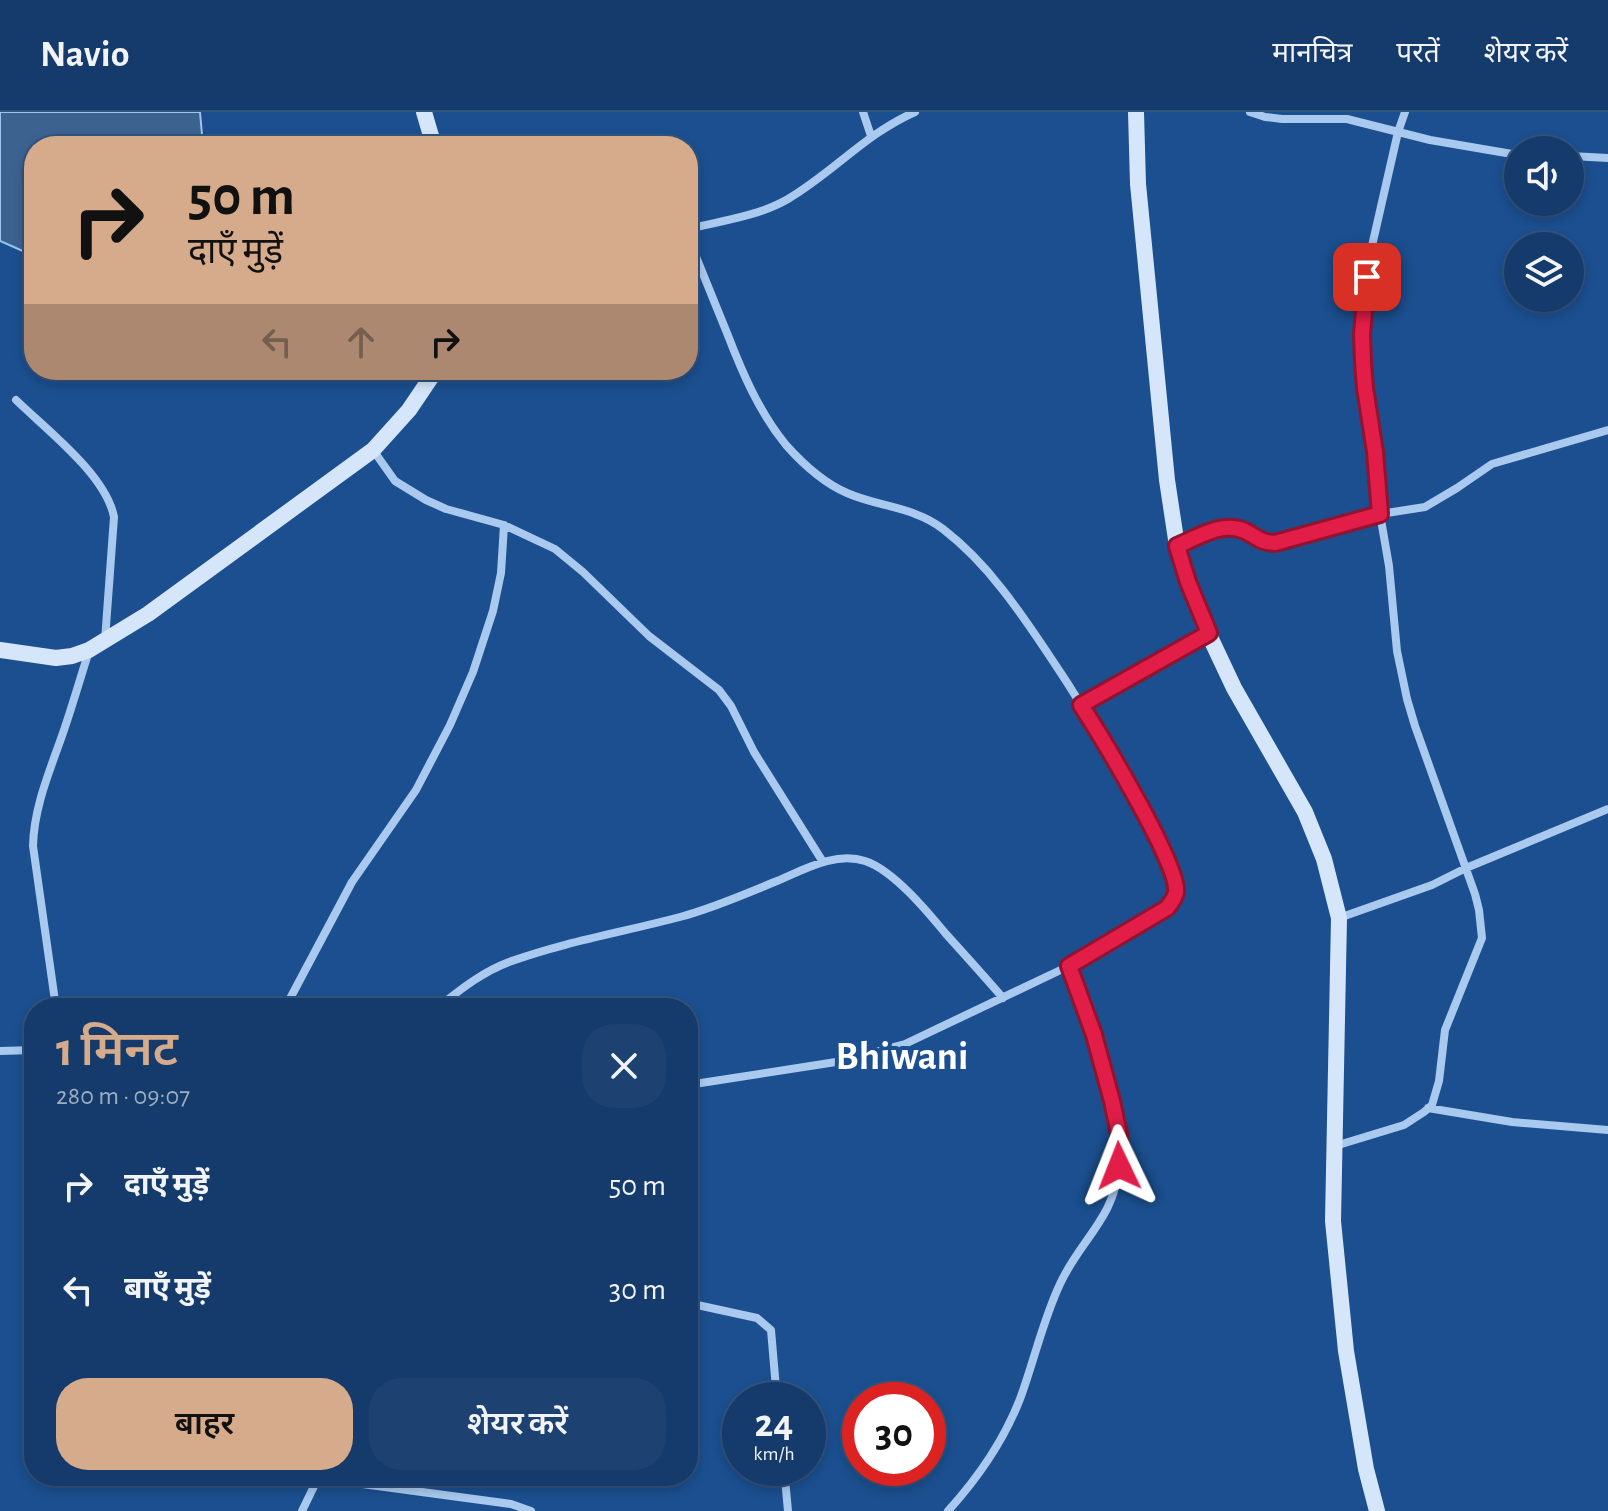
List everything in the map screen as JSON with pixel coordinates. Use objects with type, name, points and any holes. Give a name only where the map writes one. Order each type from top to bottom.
[{"type":"street","points":[[424,112],[431,136]]},
{"type":"street","points":[[863,112],[871,136]]},
{"type":"street","points":[[698,227],[758,212],[785,201],[871,136],[915,112]]},
{"type":"street","points":[[1136,112],[1140,199],[1167,480],[1177,546],[1188,582],[1234,688],[1305,812],[1324,859],[1339,918],[1333,1221],[1346,1351],[1366,1469],[1377,1511]]},
{"type":"street","points":[[1250,112],[1273,118],[1347,119],[1430,140],[1504,153]]},
{"type":"street","points":[[1334,1146],[1404,1125],[1428,1108],[1437,1092],[1449,1017],[1482,938],[1479,910],[1466,868],[1407,699],[1397,651],[1364,375],[1364,295],[1377,220],[1405,112]]},
{"type":"street","points":[[1584,157],[1608,158]]},
{"type":"street","points":[[698,262],[749,387],[786,445],[835,487],[911,512],[941,527],[969,551],[1004,591],[1098,731],[1144,812],[1168,863],[1176,893],[1167,908],[1069,966],[905,1044],[836,1062],[698,1083]]},
{"type":"street","points":[[0,650],[56,658],[72,656],[89,650],[148,614],[373,450],[409,410],[429,380]]},
{"type":"street","points":[[16,400],[88,469],[109,498],[114,517],[105,641]]},
{"type":"street","points":[[1177,546],[1221,527],[1243,530],[1263,542],[1275,543],[1380,514],[1425,507],[1492,464],[1608,430]]},
{"type":"street","points":[[373,450],[388,473],[406,489],[446,509],[504,525],[555,549],[649,636],[712,684],[726,698],[754,752],[823,862]]},
{"type":"street","points":[[290,998],[352,882],[416,790],[450,725],[473,672],[496,601],[504,525]]},
{"type":"street","points":[[1081,705],[1209,633]]},
{"type":"street","points":[[55,998],[33,831],[36,811],[89,650]]},
{"type":"street","points":[[1339,918],[1432,885],[1608,809]]},
{"type":"street","points":[[450,998],[467,984],[508,962],[682,917],[823,862],[846,859],[862,860],[876,866],[921,905],[1003,998]]},
{"type":"street","points":[[948,1511],[967,1490],[998,1444],[1019,1401],[1061,1280],[1106,1213],[1116,1190],[1119,1134],[1094,1035],[1069,966]]},
{"type":"street","points":[[0,1051],[24,1050]]},
{"type":"street","points":[[1428,1108],[1512,1122],[1608,1130]]},
{"type":"street","points":[[698,1305],[757,1318],[771,1330],[775,1382]]},
{"type":"street","points":[[302,1511],[314,1486]]},
{"type":"street","points":[[382,1486],[511,1504],[531,1511]]},
{"type":"street","points":[[786,1486],[788,1511]]},
{"type":"water","points":[[0,112],[200,112],[202,136],[24,136],[24,252],[0,241]]},
{"type":"district","name":"Bhiwani","points":[[902,1055]]},
{"type":"route","points":[[1119,1166],[1119,1134],[1112,1101],[1094,1035],[1069,966],[1167,908],[1176,893],[1168,863],[1144,812],[1081,705],[1209,633],[1177,546],[1221,527],[1243,530],[1263,542],[1275,543],[1380,514],[1363,362],[1367,277]]}]
